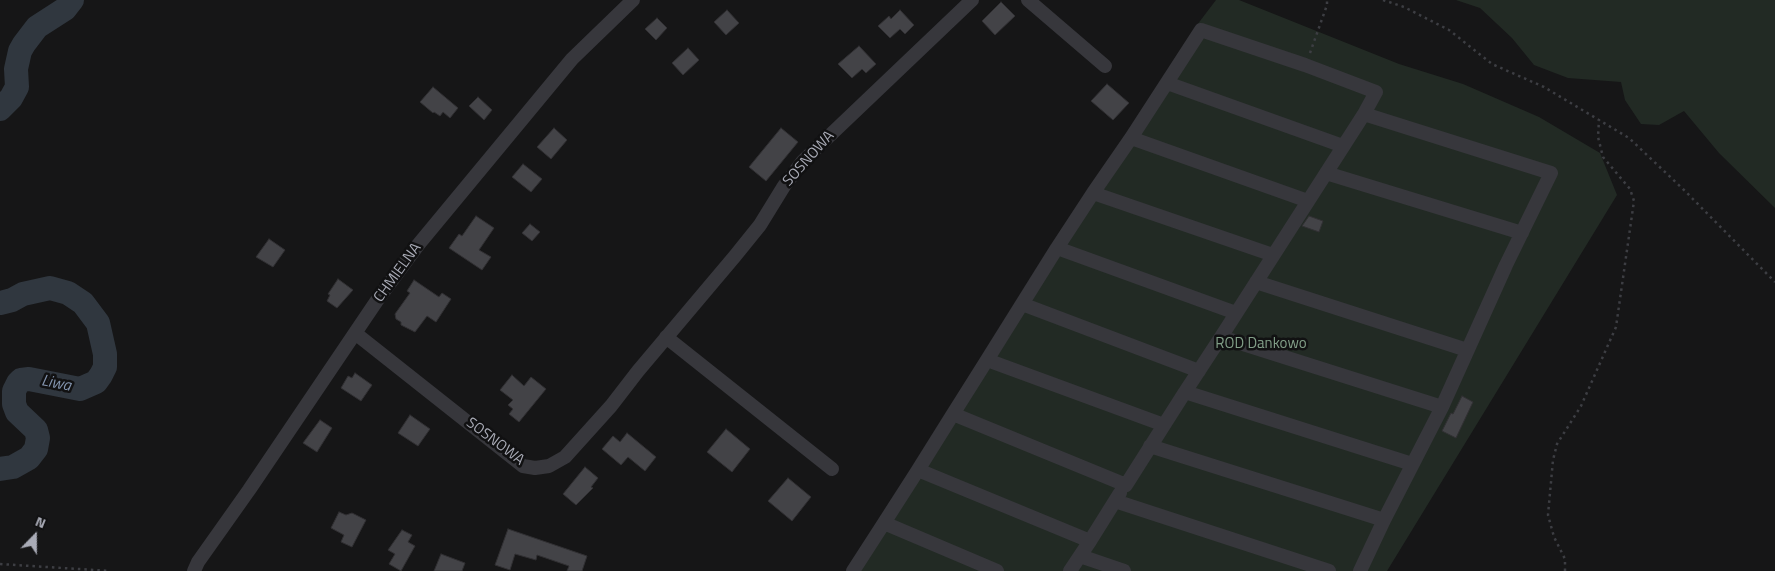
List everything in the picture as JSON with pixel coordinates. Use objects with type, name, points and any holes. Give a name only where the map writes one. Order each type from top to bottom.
[{"type":"street","name":"CHMIELNA","points":[[194,571],[198,562],[418,245],[581,49],[633,0]]},
{"type":"street","name":"SOSNOWA","points":[[356,333],[523,466],[535,468],[549,466],[565,457],[611,406],[666,337],[760,226],[784,186],[803,162],[972,0]]},
{"type":"street","points":[[1028,0],[1105,66]]},
{"type":"street","points":[[853,571],[1057,248],[1201,30],[1305,65],[1376,92],[1364,114],[1070,571]]},
{"type":"street","points":[[1167,83],[1343,146]]},
{"type":"street","points":[[1360,571],[1442,407],[1551,173],[1364,114]]},
{"type":"street","points":[[1131,138],[1308,201]]},
{"type":"street","points":[[1326,173],[1522,233]]},
{"type":"street","points":[[1093,193],[1273,255]]},
{"type":"street","points":[[1057,248],[1236,313]]},
{"type":"street","points":[[1256,282],[1468,350]]},
{"type":"street","points":[[1022,304],[1198,371]]},
{"type":"street","points":[[666,337],[832,469]]},
{"type":"street","points":[[1221,337],[1442,407]]},
{"type":"street","points":[[987,360],[1164,425]]},
{"type":"street","points":[[1185,392],[1412,464]]},
{"type":"street","points":[[953,414],[1126,485]]},
{"type":"street","points":[[1150,446],[1384,520]]},
{"type":"street","points":[[918,470],[1090,541]]},
{"type":"street","points":[[1115,501],[1329,571]]},
{"type":"street","points":[[884,523],[998,571]]},
{"type":"street","points":[[1080,556],[1124,571]]},
{"type":"path","points":[[1305,65],[1327,5],[1327,0]]},
{"type":"path","points":[[1383,0],[1449,30],[1492,64],[1544,87],[1629,138],[1691,197],[1775,282]]},
{"type":"path","points":[[1566,571],[1565,559],[1554,538],[1548,515],[1553,460],[1557,444],[1581,406],[1616,327],[1634,202],[1630,189],[1603,157],[1598,137],[1599,120]]},
{"type":"path","points":[[0,564],[110,571]]},
{"type":"green space","name":"ROD Dankowo","points":[[1216,0],[1239,0],[1399,64],[1463,84],[1539,117],[1600,153],[1617,195],[1387,571],[847,571],[1197,25]]},
{"type":"green space","points":[[1456,0],[1775,0],[1775,208],[1719,153],[1684,111],[1659,125],[1641,124],[1625,100],[1621,82],[1568,78],[1534,65],[1512,38],[1480,8]]},
{"type":"building","points":[[1001,2],[1015,16],[995,35],[982,21]]},
{"type":"building","points":[[727,10],[739,23],[726,35],[714,22]]},
{"type":"building","points":[[900,10],[914,25],[905,34],[900,29],[890,38],[878,26],[889,16],[891,19]]},
{"type":"building","points":[[657,18],[667,28],[656,40],[645,29]]},
{"type":"building","points":[[859,46],[876,64],[866,73],[862,69],[852,78],[838,64]]},
{"type":"building","points":[[688,48],[699,60],[683,75],[672,63]]},
{"type":"building","points":[[1107,84],[1129,103],[1113,120],[1091,101]]},
{"type":"building","points":[[433,87],[458,108],[450,118],[443,112],[440,116],[433,113],[420,102]]},
{"type":"building","points":[[478,97],[492,110],[484,120],[469,106]]},
{"type":"building","points":[[554,128],[567,140],[551,159],[537,147]]},
{"type":"building","points":[[781,128],[798,142],[766,181],[749,167]]},
{"type":"building","points":[[523,164],[542,179],[531,192],[512,177]]},
{"type":"building","points":[[476,216],[494,228],[479,250],[491,257],[482,270],[449,248],[459,234],[462,236]]},
{"type":"building","points":[[1309,216],[1323,221],[1319,232],[1302,226]]},
{"type":"building","points":[[530,224],[540,232],[532,241],[522,233]]},
{"type":"building","points":[[269,239],[285,250],[273,267],[256,257]]},
{"type":"building","points":[[338,279],[353,290],[337,308],[327,301],[330,295],[328,294]]},
{"type":"building","points":[[414,280],[439,297],[442,293],[451,299],[436,322],[427,316],[415,332],[401,325],[401,322],[396,319],[395,314],[410,293],[407,291]]},
{"type":"building","points":[[355,373],[372,385],[361,401],[341,388],[348,376],[352,378]]},
{"type":"building","points":[[512,375],[524,386],[531,377],[546,389],[519,422],[509,414],[513,409],[508,405],[513,400],[500,390]]},
{"type":"building","points":[[1462,396],[1473,402],[1456,438],[1442,431]]},
{"type":"building","points":[[410,415],[430,429],[418,446],[398,433]]},
{"type":"building","points":[[320,420],[332,428],[317,452],[303,443]]},
{"type":"building","points":[[726,429],[750,449],[732,472],[707,452]]},
{"type":"building","points":[[627,433],[656,457],[645,471],[628,457],[621,465],[602,449],[613,436],[620,442]]},
{"type":"building","points":[[585,467],[598,478],[591,487],[593,488],[576,505],[563,494]]},
{"type":"building","points":[[788,478],[811,497],[792,521],[768,501]]},
{"type":"building","points":[[339,512],[346,515],[352,513],[366,520],[352,547],[341,542],[344,535],[331,528]]},
{"type":"building","points":[[508,529],[587,556],[582,571],[567,571],[569,566],[537,555],[536,560],[515,554],[510,570],[495,565]]},
{"type":"building","points":[[402,530],[412,535],[408,542],[415,546],[401,571],[389,564],[395,554],[388,550]]},
{"type":"building","points":[[441,554],[465,563],[462,571],[434,571]]},
{"type":"waterway","name":"Liwa","points":[[0,109],[11,98],[17,87],[16,69],[20,51],[24,44],[37,27],[65,9],[72,0]]},
{"type":"waterway","name":"Liwa","points":[[0,303],[12,300],[23,294],[50,288],[68,293],[83,303],[98,323],[105,354],[105,367],[101,375],[96,382],[80,389],[29,379],[21,380],[18,383],[14,391],[14,404],[17,412],[36,430],[38,438],[36,449],[29,458],[13,467],[0,469]]}]
